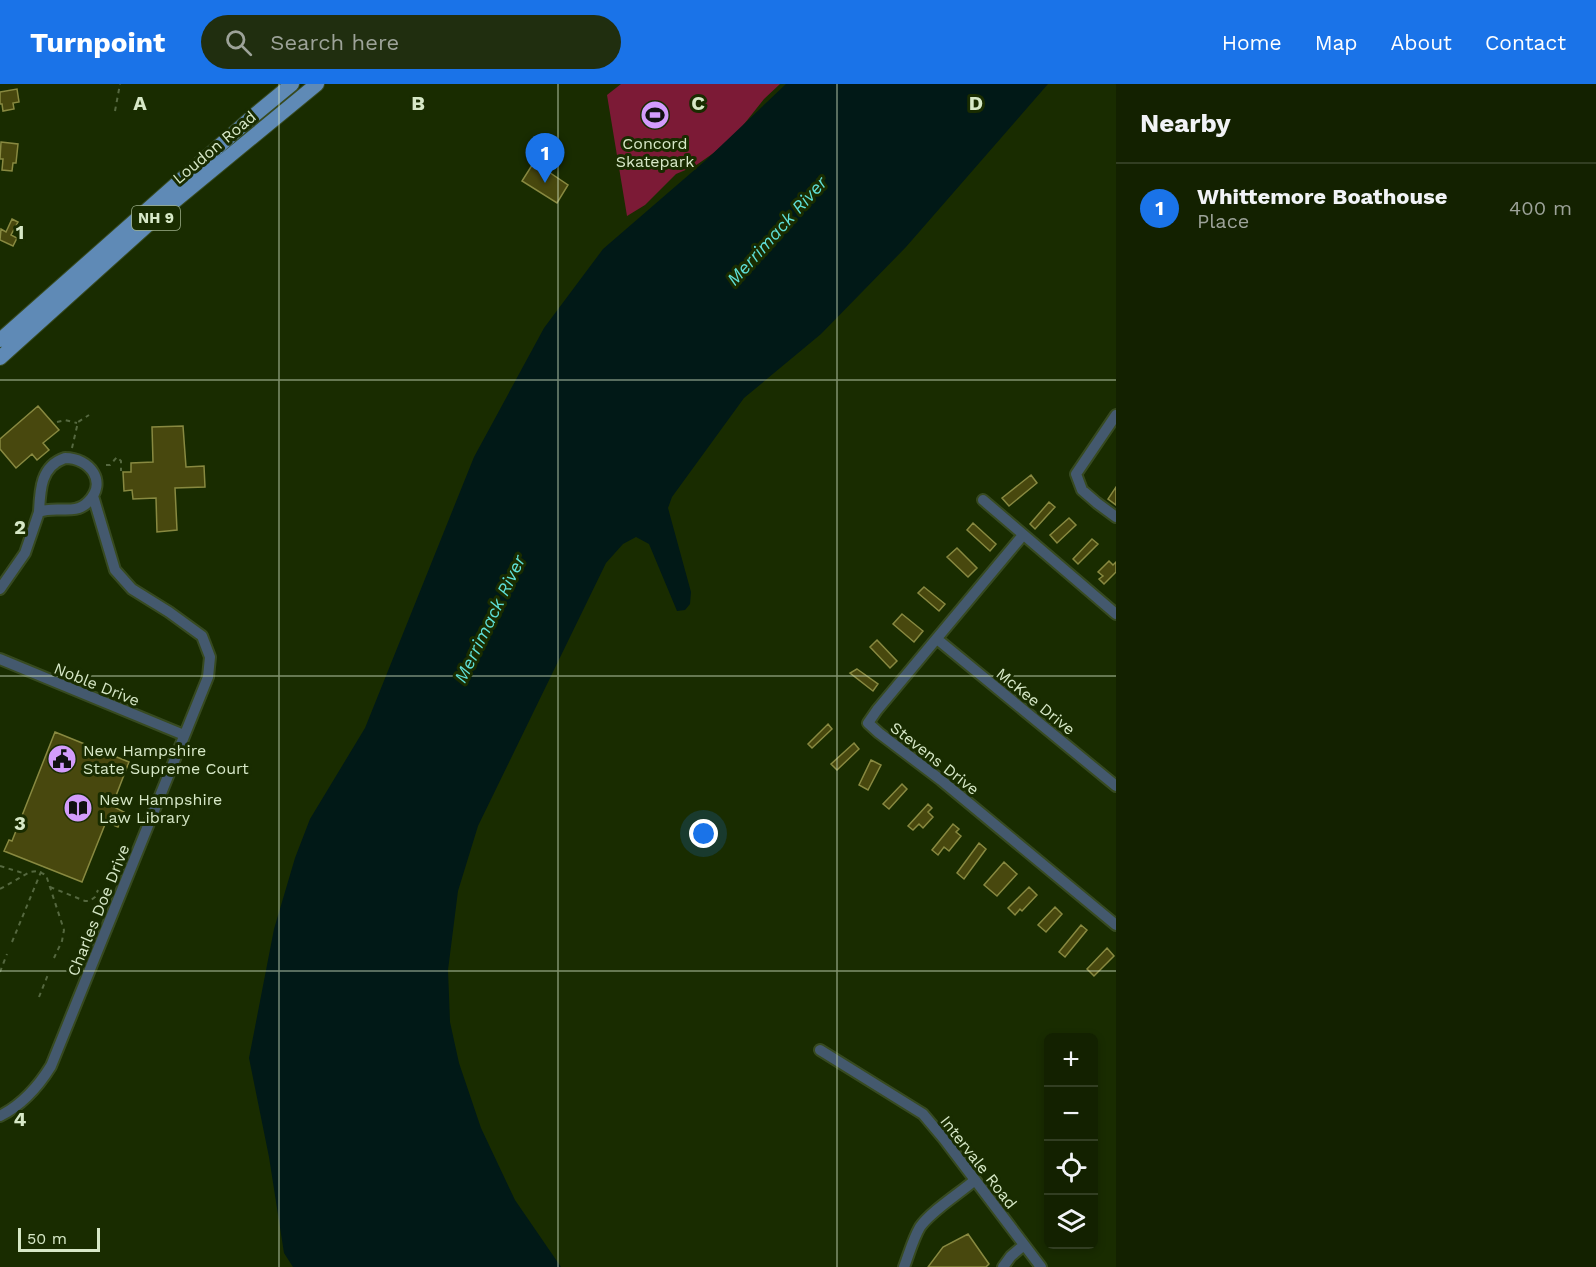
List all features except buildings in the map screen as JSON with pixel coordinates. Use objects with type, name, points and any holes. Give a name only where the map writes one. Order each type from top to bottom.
[{"type":"main road","name":"Loudon Road","points":[[0,340],[243,124],[292,84]]},
{"type":"main road","name":"Loudon Road","points":[[0,358],[170,205],[317,84]]},
{"type":"street","points":[[1116,416],[1076,474],[1082,490],[1116,517]]},
{"type":"street","name":"Charles Doe Drive","points":[[0,589],[25,553],[39,512],[45,474],[57,461],[74,458],[83,461],[94,473],[96,489],[93,496],[116,570],[132,589],[202,636],[210,657],[208,677],[51,1066],[42,1081],[29,1095],[15,1108],[0,1116]]},
{"type":"street","points":[[39,512],[47,509],[80,508],[93,496]]},
{"type":"street","points":[[983,500],[1116,614]]},
{"type":"street","name":"Stevens Drive","points":[[1023,535],[868,723],[941,780],[1116,925]]},
{"type":"street","name":"McKee Drive","points":[[937,639],[1116,786]]},
{"type":"street","name":"Noble Drive","points":[[0,659],[184,735]]},
{"type":"street","name":"Intervale Road","points":[[820,1050],[923,1114],[1041,1267]]},
{"type":"street","points":[[904,1267],[921,1225],[975,1180]]},
{"type":"street","points":[[1003,1267],[1011,1256],[1024,1245]]},
{"type":"path","points":[[115,111],[120,84]]},
{"type":"path","points":[[71,453],[77,423],[89,415]]},
{"type":"path","points":[[57,422],[65,420],[77,423]]},
{"type":"path","points":[[106,465],[110,465],[117,457],[121,461],[122,471]]},
{"type":"path","points":[[0,866],[27,874]]},
{"type":"path","points":[[12,942],[43,867]]},
{"type":"path","points":[[0,889],[27,874],[37,871],[46,875],[64,930],[62,941],[54,958]]},
{"type":"path","points":[[50,887],[85,902],[95,897],[98,890]]},
{"type":"path","points":[[0,972],[7,954]]},
{"type":"path","points":[[39,997],[49,972]]},
{"type":"shaded area","points":[[621,84],[780,84],[764,99],[737,133],[715,152],[695,166],[676,174],[645,205],[627,216],[607,95]]},
{"type":"water","name":"Merrimack River","points":[[786,84],[1048,84],[906,247],[821,334],[744,398],[672,497],[668,508],[691,592],[690,604],[685,610],[677,611],[649,544],[636,537],[623,544],[606,563],[478,826],[458,891],[448,970],[450,1022],[459,1063],[481,1128],[515,1200],[561,1267],[293,1267],[284,1253],[269,1157],[249,1058],[274,929],[295,858],[310,819],[365,728],[474,457],[544,328],[603,249],[706,160]]},
{"type":"place","name":"Concord Skatepark","points":[[655,115]]},
{"type":"place","name":"Whittemore Boathouse","points":[[545,183]]},
{"type":"place","name":"New Hampshire State Supreme Court","points":[[62,759]]},
{"type":"place","name":"New Hampshire Law Library","points":[[78,808]]}]
